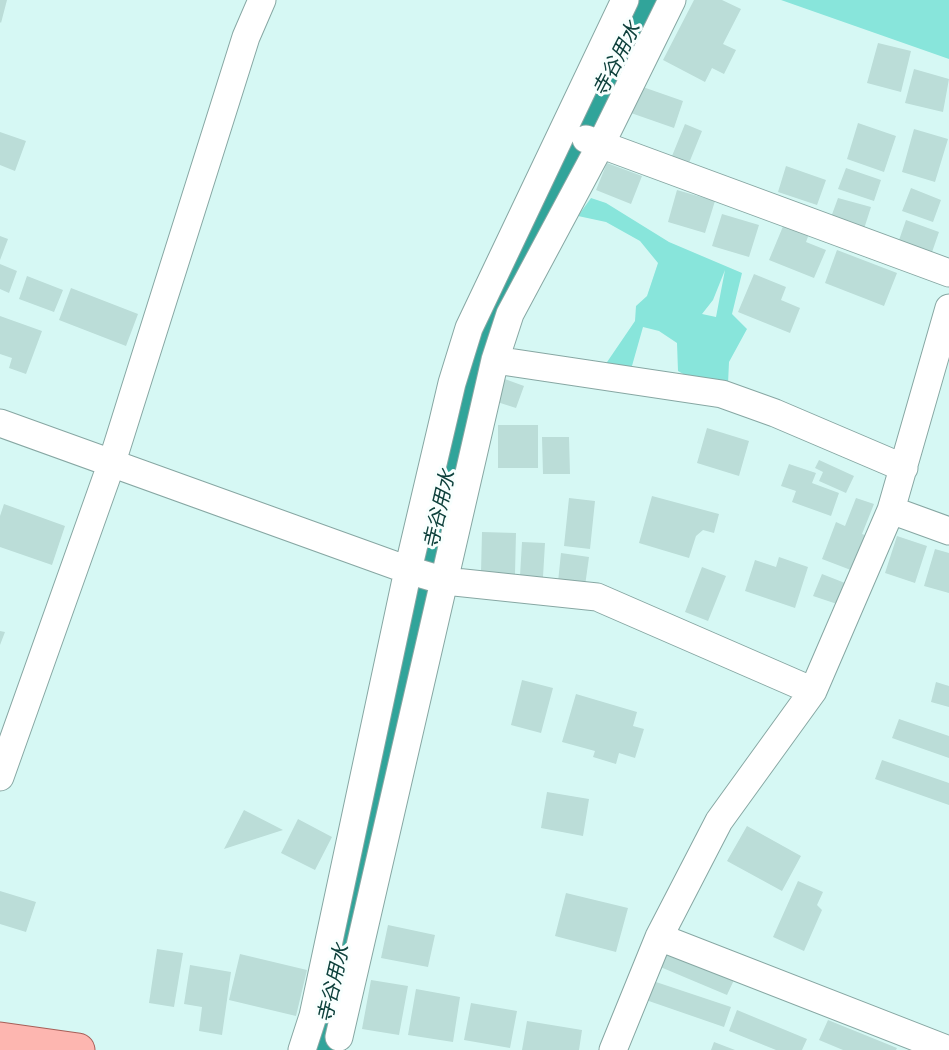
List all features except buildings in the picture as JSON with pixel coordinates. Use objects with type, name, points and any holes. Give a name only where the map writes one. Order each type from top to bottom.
[{"type":"main road","points":[[0,1039],[78,1050]]},
{"type":"street","points":[[0,777],[112,462],[246,38],[262,0]]},
{"type":"street","points":[[302,1050],[313,1016],[408,570],[452,383],[469,328],[565,131],[625,0]]},
{"type":"street","points":[[339,1037],[495,360],[510,314],[601,144],[672,0]]},
{"type":"street","points":[[565,131],[949,273]]},
{"type":"street","points":[[613,1050],[659,937],[718,821],[813,691],[891,510],[949,308]]},
{"type":"street","points":[[495,360],[722,394],[775,413],[904,468]]},
{"type":"street","points":[[0,423],[444,581],[597,597],[813,691]]},
{"type":"street","points":[[891,510],[949,531]]},
{"type":"street","points":[[659,937],[949,1050]]},
{"type":"shaded area","points":[[781,0],[949,0],[949,59]]},
{"type":"shaded area","points":[[591,198],[606,203],[669,242],[742,273],[732,314],[747,329],[729,362],[728,384],[694,380],[678,371],[677,343],[659,331],[643,327],[628,380],[603,368],[635,321],[636,306],[647,296],[658,263],[640,241],[606,222],[578,216]],"holes":[[[725,270],[716,317],[702,314],[713,300]]]},
{"type":"waterway","name":"寺谷用水","points":[[320,1050],[474,360],[505,288],[649,0]]}]
